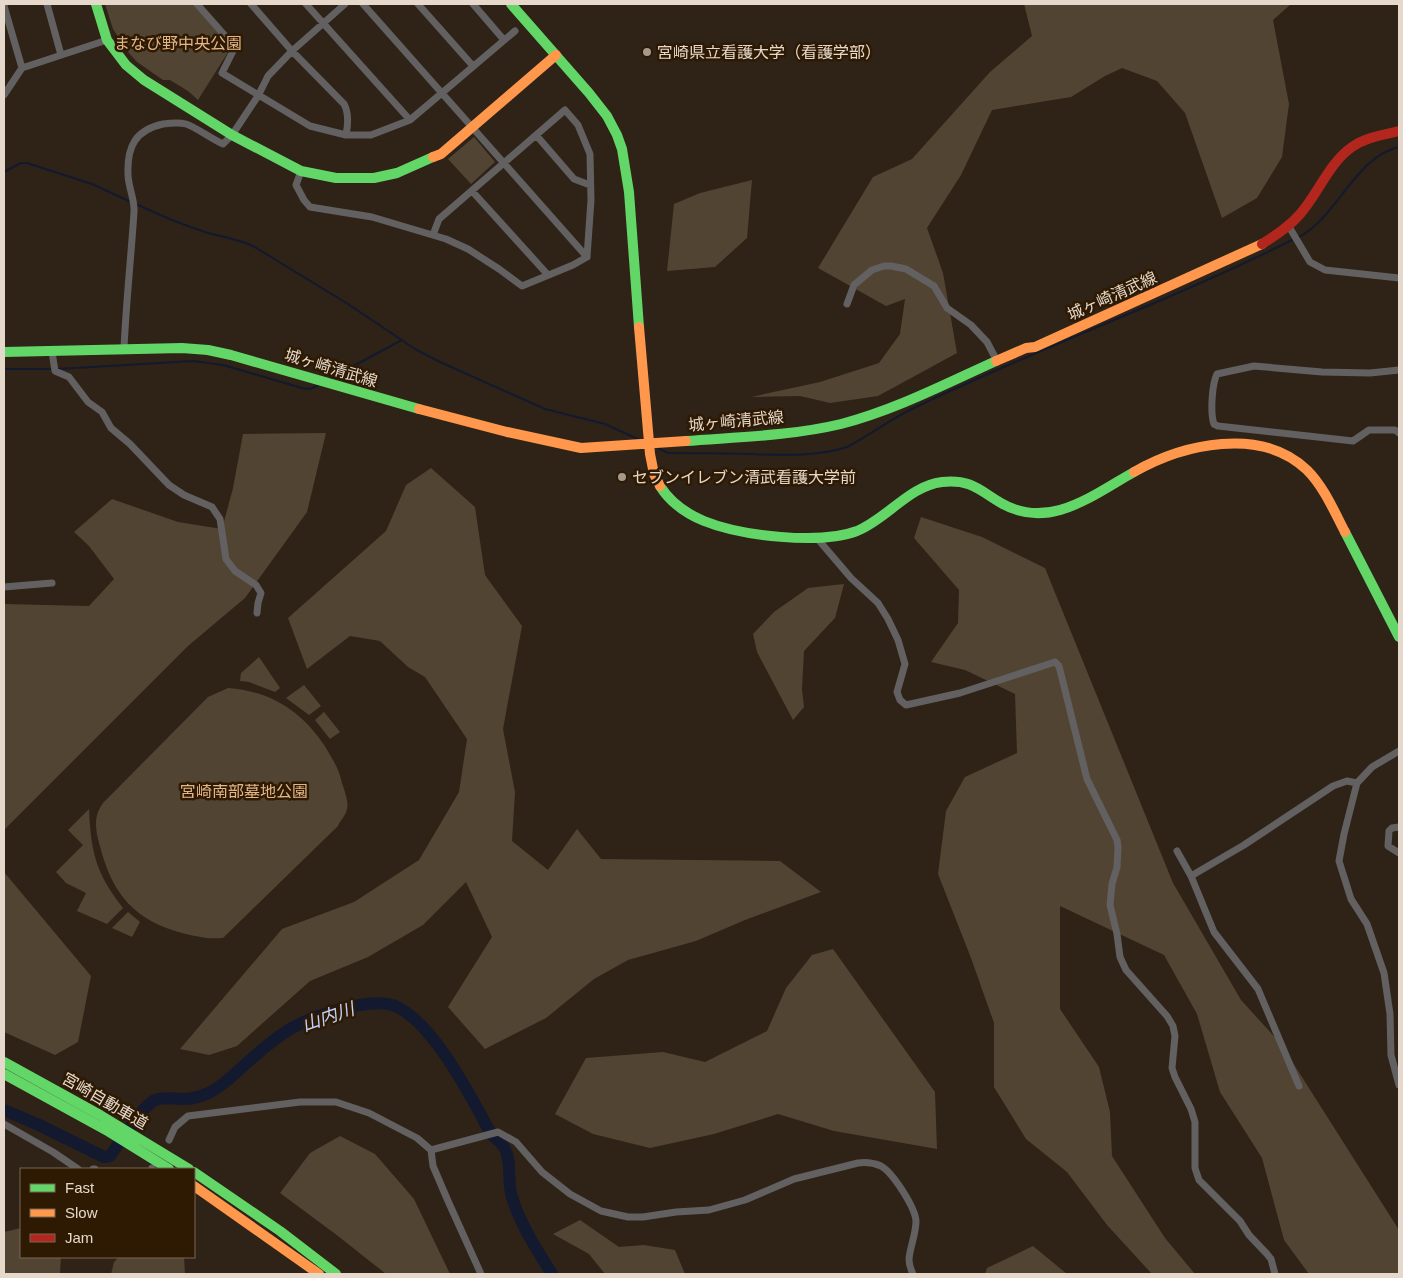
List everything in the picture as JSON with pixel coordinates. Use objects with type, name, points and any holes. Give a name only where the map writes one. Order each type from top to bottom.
[{"type":"main road","points":[[96,4],[107,40],[126,65],[144,80],[232,135],[301,171],[336,178],[374,178],[397,174],[442,154],[556,55]]},
{"type":"main road","points":[[511,4],[609,119],[621,143],[629,185],[646,444],[662,488],[672,501],[697,518],[715,526],[738,531],[765,535],[816,537],[842,535],[881,519],[916,491],[927,486],[958,482],[980,489],[1002,504],[1014,509],[1040,513],[1063,511],[1152,462],[1185,448],[1220,442],[1255,446],[1284,453],[1294,459],[1322,488],[1399,637]]},
{"type":"main road","name":"城ヶ崎清武線","points":[[4,352],[182,348],[208,350],[262,363],[391,402],[556,444],[581,448],[803,431],[840,424],[881,412],[1026,348],[1035,347],[1255,248],[1299,215],[1329,171],[1352,147],[1372,136],[1399,131]]},
{"type":"main road","name":"宮崎自動車道","points":[[4,1062],[100,1115],[187,1168]]},
{"type":"main road","name":"宮崎自動車道","points":[[4,1074],[106,1130],[167,1168]]},
{"type":"main road","points":[[195,1173],[280,1231],[336,1274]]},
{"type":"main road","points":[[195,1187],[319,1274]]},
{"type":"street","points":[[47,4],[61,55]]},
{"type":"street","points":[[197,4],[235,47],[222,73],[310,126],[346,135],[371,135],[410,120],[515,31]]},
{"type":"street","points":[[252,4],[292,51],[346,107],[348,124],[346,135]]},
{"type":"street","points":[[306,4],[410,120]]},
{"type":"street","points":[[124,349],[134,205],[127,173],[130,151],[136,138],[150,127],[170,123],[186,124],[222,144],[232,135],[258,96],[268,76],[292,51],[346,4]]},
{"type":"street","points":[[362,4],[587,257]]},
{"type":"street","points":[[418,4],[473,66]]},
{"type":"street","points":[[473,4],[504,40]]},
{"type":"street","points":[[4,6],[22,68]]},
{"type":"street","points":[[4,95],[22,68],[107,40]]},
{"type":"street","points":[[433,235],[439,220],[565,110],[578,125],[590,154],[587,257]]},
{"type":"street","points":[[536,135],[574,179],[590,185]]},
{"type":"street","points":[[301,171],[296,185],[310,207],[372,217],[433,235],[468,249],[499,268],[522,286],[573,265],[587,257]]},
{"type":"street","points":[[472,191],[548,275]]},
{"type":"street","points":[[1288,225],[1310,262],[1325,270],[1399,278]]},
{"type":"street","points":[[847,304],[854,285],[872,270],[884,266],[906,269],[934,286],[947,308],[970,325],[987,342],[997,361]]},
{"type":"street","points":[[52,352],[55,371],[69,377],[88,402],[102,412],[111,428],[130,444],[169,485],[212,507],[220,519],[226,559],[235,570],[256,585],[261,593],[257,613]]},
{"type":"street","points":[[1399,370],[1370,373],[1322,372],[1254,366],[1217,374],[1214,381],[1212,417],[1214,424],[1218,426],[1353,441],[1369,430],[1395,430],[1399,433]]},
{"type":"street","points":[[816,537],[851,578],[878,603],[888,619],[898,640],[905,664],[897,692],[900,700],[906,704],[960,693],[1056,662],[1059,666],[1087,779],[1117,840],[1117,867],[1112,884],[1110,905],[1121,959],[1136,983],[1167,1016],[1173,1026],[1175,1036],[1172,1068],[1174,1077],[1191,1109],[1195,1122],[1195,1168],[1199,1180],[1240,1221],[1249,1235],[1267,1254],[1271,1259],[1275,1274]]},
{"type":"street","points":[[4,587],[52,583]]},
{"type":"street","points":[[1399,751],[1372,767],[1356,783],[1344,834],[1340,861],[1351,900],[1367,924],[1384,973],[1390,1014],[1392,1054],[1399,1085]]},
{"type":"street","points":[[1191,876],[1244,845],[1333,786],[1347,781],[1356,783]]},
{"type":"street","points":[[1399,827],[1392,828],[1389,831],[1388,846],[1399,853]]},
{"type":"street","points":[[1177,851],[1191,876],[1214,932],[1258,989],[1299,1086]]},
{"type":"street","points":[[169,1140],[175,1127],[188,1116],[300,1102],[336,1102],[369,1112],[418,1138],[431,1150],[433,1166],[481,1274]]},
{"type":"street","points":[[4,1124],[77,1168]]},
{"type":"street","points":[[431,1150],[498,1132],[516,1142],[548,1178],[589,1206],[616,1215],[643,1218],[676,1212],[709,1210],[745,1200],[794,1179],[815,1173],[858,1163],[876,1164],[892,1176],[906,1197],[916,1220],[909,1260],[912,1274]]},
{"type":"green space","name":"まなび野中央公園","points":[[105,4],[194,4],[227,39],[230,49],[198,100],[188,91],[170,80],[163,80],[137,62],[113,29]]},
{"type":"green space","points":[[1024,4],[1291,4],[1273,20],[1289,104],[1282,157],[1257,198],[1222,218],[1185,113],[1157,81],[1122,68],[1071,97],[992,110],[961,175],[927,228],[943,273],[957,353],[878,396],[830,403],[800,396],[751,397],[820,382],[879,363],[900,334],[905,299],[886,306],[818,268],[873,177],[912,159],[990,72],[1032,36]]},
{"type":"green space","points":[[474,137],[495,162],[471,184],[448,159]]},
{"type":"green space","points":[[752,180],[747,238],[715,267],[667,271],[674,204],[700,193]]},
{"type":"green space","points":[[326,433],[307,512],[245,598],[188,646],[4,830],[4,604],[89,606],[114,579],[89,546],[74,532],[112,499],[178,522],[222,529],[233,488],[243,434]]},
{"type":"green space","points":[[431,468],[475,507],[485,575],[522,626],[503,729],[515,792],[512,841],[548,870],[577,829],[601,859],[780,861],[821,892],[745,920],[696,941],[628,960],[594,979],[546,1018],[485,1049],[448,1007],[492,937],[466,882],[423,925],[368,957],[310,981],[237,1046],[209,1055],[180,1049],[282,929],[354,902],[419,860],[459,792],[467,739],[425,677],[408,667],[380,641],[350,636],[307,669],[288,618],[386,531],[406,485]]},
{"type":"green space","points":[[921,517],[982,537],[1045,568],[1173,883],[1241,1000],[1281,1044],[1399,1230],[1399,1274],[1309,1274],[1284,1240],[1262,1158],[1220,1092],[1197,1014],[1164,955],[1060,906],[1060,1009],[1099,1067],[1110,1112],[1112,1156],[1165,1238],[1195,1274],[1152,1274],[1107,1225],[1067,1172],[1026,1139],[994,1087],[994,1023],[938,874],[946,811],[965,777],[1017,753],[1015,694],[965,670],[931,662],[958,623],[959,590],[914,538]]},
{"type":"green space","points":[[844,584],[835,618],[804,651],[802,689],[804,707],[793,720],[757,652],[753,634],[774,612],[808,588]]},
{"type":"green space","points":[[259,657],[280,688],[275,692],[249,682],[240,681],[241,673]]},
{"type":"green space","points":[[304,685],[321,706],[309,715],[286,698]]},
{"type":"green space","name":"宮崎南部墓地公園","points":[[228,688],[244,690],[272,699],[296,714],[307,724],[317,735],[336,765],[346,796],[347,806],[338,826],[223,938],[207,938],[166,928],[139,913],[129,904],[112,880],[106,866],[98,838],[96,820],[103,803],[208,697]]},
{"type":"green space","points":[[324,712],[340,732],[330,739],[315,720]]},
{"type":"green space","points":[[89,809],[91,838],[97,862],[107,884],[123,908],[107,924],[77,911],[86,893],[66,883],[56,872],[83,845],[68,830]]},
{"type":"green space","points":[[4,872],[91,976],[78,1042],[55,1055],[4,1032]]},
{"type":"green space","points":[[128,912],[140,922],[132,937],[112,928]]},
{"type":"green space","points":[[833,949],[935,1092],[937,1149],[834,1131],[778,1114],[714,1134],[650,1148],[593,1134],[555,1114],[586,1058],[663,1052],[705,1062],[767,1031],[786,988],[812,955]]},
{"type":"green space","points":[[340,1136],[375,1154],[414,1199],[450,1274],[386,1274],[280,1193],[310,1153]]},
{"type":"green space","points":[[580,1220],[619,1247],[644,1245],[675,1250],[685,1274],[605,1274],[589,1254],[553,1234]]},
{"type":"green space","points":[[20,1228],[20,1258],[61,1258],[60,1274],[4,1274],[4,1232]]},
{"type":"green space","points":[[1033,1246],[1067,1274],[985,1274],[987,1268]]},
{"type":"green space","points":[[118,1258],[184,1258],[185,1274],[111,1274],[114,1262]]},
{"type":"waterway","points":[[1299,237],[1325,216],[1358,174],[1371,162],[1384,153],[1399,147]]},
{"type":"waterway","points":[[4,172],[21,163],[27,163],[92,184],[131,202]]},
{"type":"waterway","points":[[136,204],[189,227],[253,246],[348,304],[415,349],[440,362],[545,409],[605,424],[642,441]]},
{"type":"waterway","points":[[658,448],[668,453],[786,455],[811,454],[847,447],[907,411],[1010,364],[1248,262],[1294,239]]},
{"type":"waterway","points":[[329,379],[402,340]]},
{"type":"waterway","points":[[58,369],[193,361],[223,365],[302,388],[310,389],[319,385]]},
{"type":"waterway","points":[[4,369],[53,369]]},
{"type":"waterway","name":"山内川","points":[[4,1110],[104,1157],[110,1156],[144,1109],[155,1100],[165,1098],[189,1099],[213,1091],[291,1028],[336,1010],[353,1006],[369,1004],[395,1006],[408,1013],[433,1038],[474,1102],[492,1135],[504,1147],[507,1154],[511,1191],[515,1207],[529,1237],[552,1274]]},
{"type":"traffic: fast","points":[[96,4],[107,40],[126,65],[144,80],[232,135],[301,171],[336,178],[374,178],[397,173],[433,157]]},
{"type":"traffic: fast","points":[[511,4],[589,93],[607,116],[617,135],[622,149],[629,192],[639,327]]},
{"type":"traffic: fast","points":[[4,352],[182,348],[208,350],[419,409]]},
{"type":"traffic: fast","points":[[686,441],[783,434],[841,424],[900,404],[996,361]]},
{"type":"traffic: fast","points":[[660,486],[685,511],[704,521],[738,531],[802,538],[841,535],[857,531],[919,490],[942,482],[968,484],[1019,511],[1036,513],[1053,512],[1070,507],[1134,472]]},
{"type":"traffic: fast","points":[[1345,532],[1399,637]]},
{"type":"traffic: fast","points":[[4,1062],[100,1115],[187,1168]]},
{"type":"traffic: fast","points":[[4,1074],[106,1130],[167,1168]]},
{"type":"traffic: fast","points":[[195,1173],[280,1231],[336,1274]]},
{"type":"traffic: slow","points":[[433,157],[441,154],[556,55]]},
{"type":"traffic: slow","points":[[996,361],[1026,348],[1035,347],[1262,244]]},
{"type":"traffic: slow","points":[[639,327],[650,454],[654,474],[660,486]]},
{"type":"traffic: slow","points":[[419,409],[507,432],[581,448],[686,441]]},
{"type":"traffic: slow","points":[[1134,472],[1154,462],[1198,447],[1245,444],[1267,448],[1288,456],[1307,470],[1324,492],[1345,532]]},
{"type":"traffic: slow","points":[[195,1187],[319,1274]]},
{"type":"traffic: jam","points":[[1262,244],[1278,234],[1297,218],[1337,161],[1352,147],[1363,141],[1399,131]]},
{"type":"place","name":"宮崎県立看護大学（看護学部）","points":[[647,52]]},
{"type":"place","name":"セブンイレブン清武看護大学前","points":[[622,477]]}]
